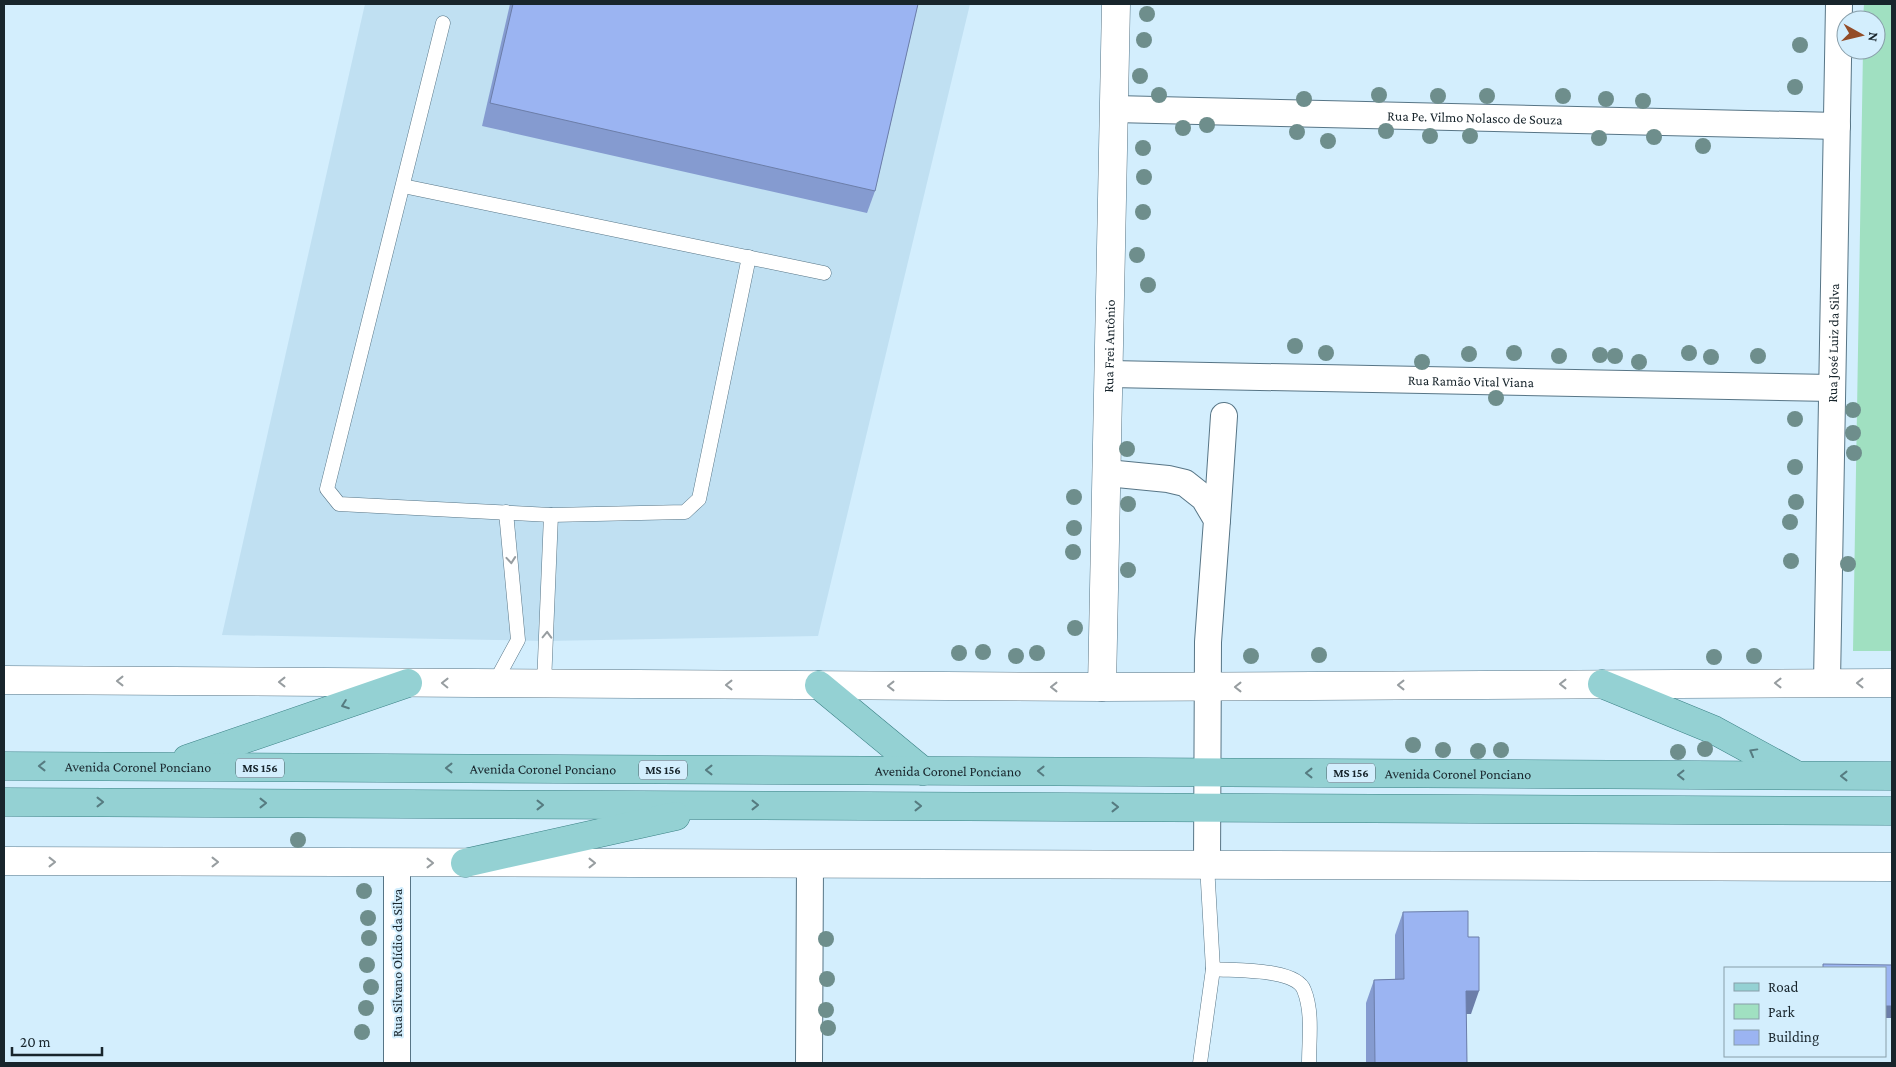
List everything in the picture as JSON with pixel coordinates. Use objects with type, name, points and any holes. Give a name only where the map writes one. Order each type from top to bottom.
[{"type":"main road","name":"Rua Frei Antônio","points":[[1102,687],[1110,374],[1116,4]]},
{"type":"main road","points":[[4,680],[1102,687],[1892,683]]},
{"type":"main road","points":[[163,767],[245,741],[408,683]]},
{"type":"main road","points":[[1602,684],[1714,730],[1796,775]]},
{"type":"main road","points":[[819,685],[923,771]]},
{"type":"main road","name":"Avenida Coronel Ponciano","points":[[4,766],[1892,776]]},
{"type":"main road","points":[[1077,807],[1086,797],[1089,788],[1082,772]]},
{"type":"main road","points":[[4,802],[1892,811]]},
{"type":"main road","points":[[466,863],[724,805]]},
{"type":"main road","points":[[4,861],[1892,867]]},
{"type":"street","name":"Rua José Luiz da Silva","points":[[1827,682],[1839,4]]},
{"type":"street","name":"Rua Pe. Vilmo Nolasco de Souza","points":[[1114,109],[1837,126]]},
{"type":"street","name":"Rua Ramão Vital Viana","points":[[1110,374],[1832,388]]},
{"type":"street","points":[[1208,865],[1207,687],[1224,416]]},
{"type":"street","points":[[1107,473],[1168,478],[1185,483],[1204,498],[1217,520]]},
{"type":"street","name":"Rua Silvano Olídio da Silva","points":[[397,862],[397,1063]]},
{"type":"street","points":[[809,1063],[810,864]]},
{"type":"lane","points":[[443,24],[327,489],[340,504],[551,515],[685,512],[699,499],[749,257]]},
{"type":"lane","points":[[403,186],[824,273]]},
{"type":"lane","points":[[494,684],[518,640],[506,512]]},
{"type":"lane","points":[[544,684],[551,515]]},
{"type":"lane","points":[[1200,1063],[1213,969],[1208,865]]},
{"type":"lane","points":[[1213,969],[1284,974],[1296,980],[1304,988],[1309,1018],[1309,1063]]},
{"type":"shaded area","points":[[365,4],[970,4],[818,636],[547,641],[222,635]]},
{"type":"green space","points":[[1864,4],[1892,4],[1892,651],[1853,651],[1863,60],[1886,60],[1886,10],[1864,10]]},
{"type":"building","points":[[513,4],[918,4],[875,191],[490,103]]},
{"type":"building","points":[[1468,911],[1468,937],[1479,937],[1479,991],[1466,991],[1467,1063],[1375,1063],[1374,980],[1404,979],[1403,912]]},
{"type":"building","points":[[1823,964],[1892,965],[1892,1006],[1886,1006],[1886,967],[1823,967]]}]
